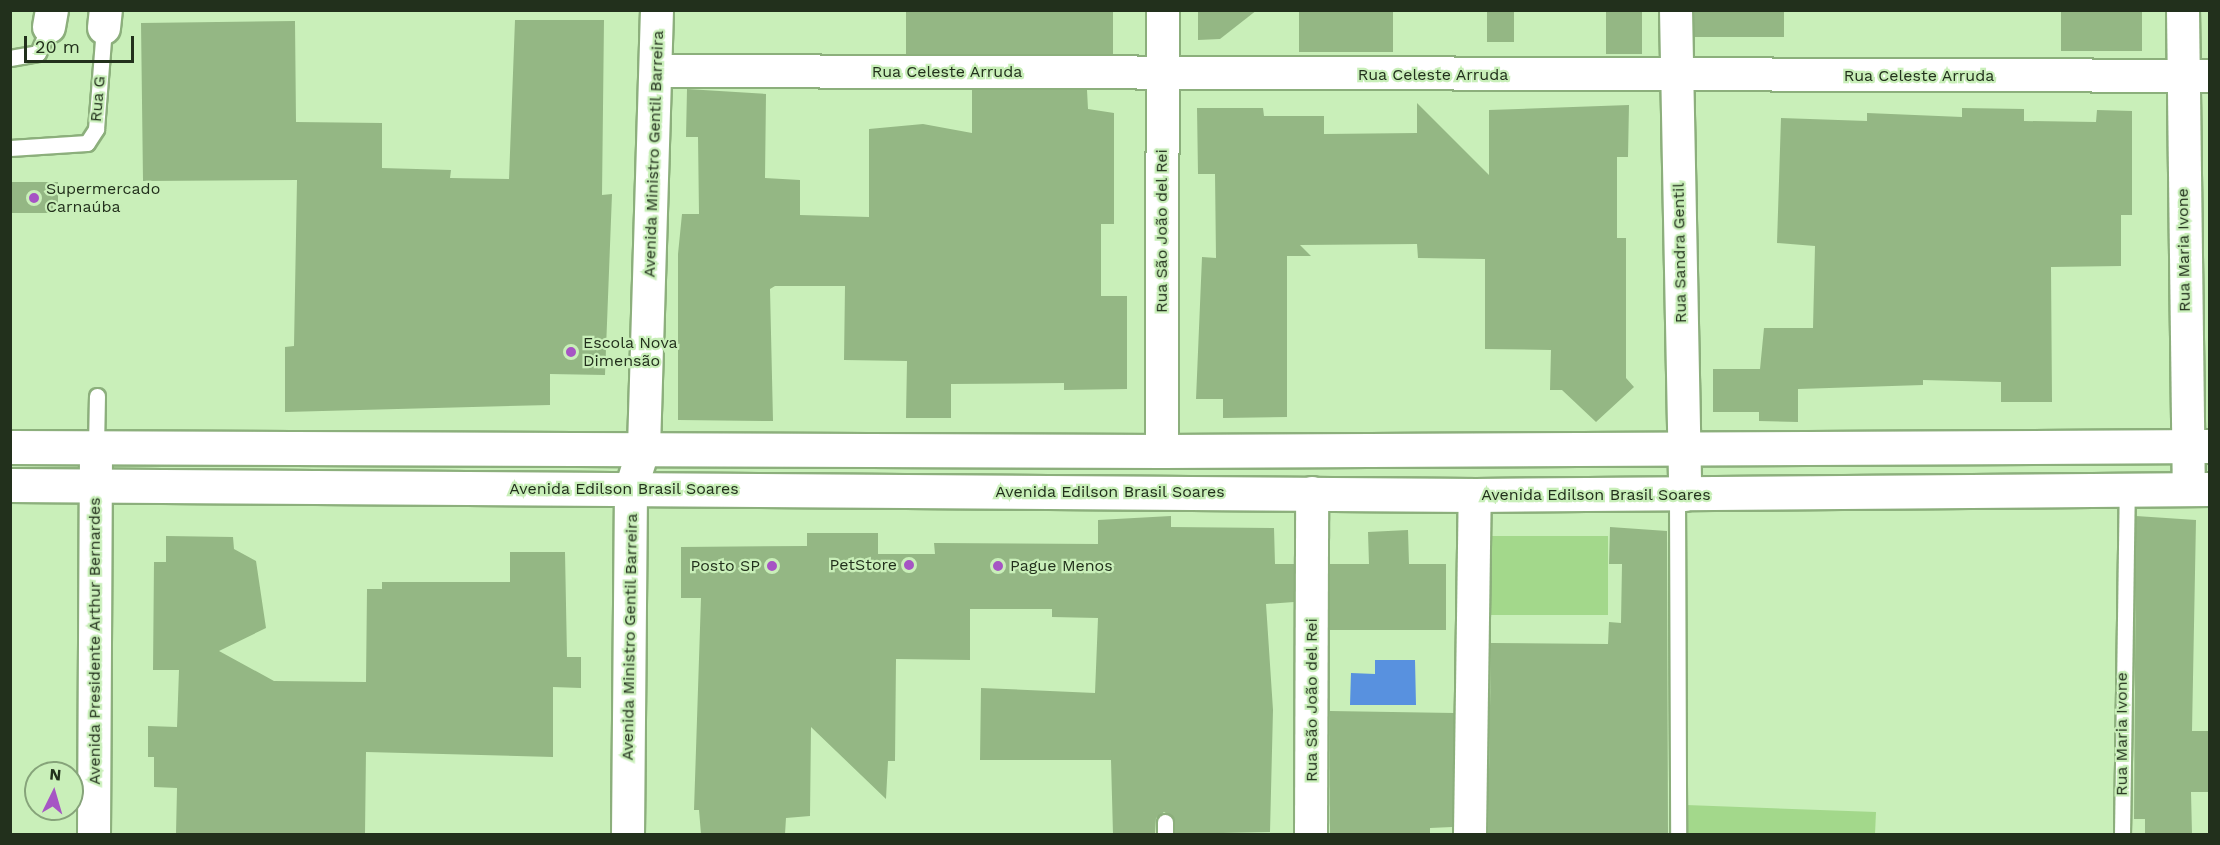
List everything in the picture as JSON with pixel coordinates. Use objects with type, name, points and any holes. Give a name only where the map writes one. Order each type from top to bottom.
[{"type":"main road","points":[[10,447],[1162,451],[2199,446]]},
{"type":"main road","name":"Avenida Edilson Brasil Soares","points":[[10,485],[1475,495],[2199,489]]},
{"type":"street","name":"Avenida Ministro Gentil Barreira","points":[[628,834],[631,489],[644,448],[657,71],[657,10]]},
{"type":"street","name":"Rua São João del Rei","points":[[1162,451],[1163,10]]},
{"type":"street","name":"Rua Sandra Gentil","points":[[1676,10],[1675,77],[1684,447],[1681,495]]},
{"type":"street","name":"Rua Maria Ivone","points":[[2183,10],[2195,76],[2199,489]]},
{"type":"street","name":"Rua Celeste Arruda","points":[[657,71],[1675,77],[2195,76]]},
{"type":"street","name":"Avenida Presidente Arthur Bernardes","points":[[94,834],[96,447]]},
{"type":"street","name":"Rua São João del Rei","points":[[1311,834],[1312,493]]},
{"type":"street","points":[[1470,834],[1475,495]]},
{"type":"lane","points":[[10,58],[38,53],[50,19]]},
{"type":"lane","name":"Rua G","points":[[10,148],[87,143],[96,129],[105,19]]},
{"type":"lane","points":[[96,447],[97,396]]},
{"type":"lane","name":"Rua Maria Ivone","points":[[2122,834],[2127,490]]},
{"type":"lane","points":[[1678,834],[1681,495]]},
{"type":"green space","points":[[1491,536],[1608,536],[1608,615],[1491,615]]},
{"type":"green space","points":[[1686,805],[1876,812],[1875,834],[1686,834]]},
{"type":"water","points":[[1375,660],[1415,660],[1416,705],[1350,705],[1351,673],[1375,674]]},
{"type":"building","points":[[906,10],[1113,10],[1113,54],[906,54]]},
{"type":"building","points":[[1198,10],[1257,10],[1220,39],[1198,40]]},
{"type":"building","points":[[1299,10],[1393,10],[1393,52],[1299,52]]},
{"type":"building","points":[[1487,10],[1514,10],[1514,42],[1487,42]]},
{"type":"building","points":[[1606,10],[1642,10],[1642,54],[1606,54]]},
{"type":"building","points":[[1694,10],[1784,10],[1784,37],[1694,37]]},
{"type":"building","points":[[2061,10],[2142,10],[2142,51],[2061,51]]},
{"type":"building","points":[[515,20],[604,20],[602,195],[612,194],[605,375],[550,374],[550,405],[285,412],[285,347],[294,346],[297,180],[143,181],[141,23],[295,21],[296,122],[382,123],[382,168],[451,170],[450,178],[509,179]]},
{"type":"building","points":[[687,89],[766,94],[765,178],[800,180],[800,215],[869,217],[869,129],[923,124],[972,133],[972,90],[1087,90],[1088,109],[1114,113],[1114,224],[1101,224],[1101,296],[1127,296],[1127,389],[1064,390],[1064,383],[951,384],[951,418],[906,418],[907,361],[844,360],[845,286],[775,286],[770,289],[773,421],[678,420],[678,254],[682,214],[699,214],[698,137],[686,137]]},
{"type":"building","points":[[1417,103],[1489,175],[1489,110],[1629,105],[1628,157],[1617,157],[1617,238],[1626,238],[1626,378],[1634,387],[1596,422],[1562,390],[1550,390],[1551,350],[1485,349],[1485,259],[1418,258],[1417,244],[1300,245],[1311,256],[1287,256],[1287,417],[1223,418],[1223,399],[1196,399],[1202,257],[1216,258],[1215,174],[1198,174],[1197,108],[1263,108],[1264,116],[1324,116],[1324,134],[1417,133]]},
{"type":"building","points":[[1962,108],[2024,109],[2024,121],[2096,122],[2097,110],[2132,111],[2132,215],[2121,215],[2121,266],[2051,267],[2052,402],[2001,402],[2001,382],[1923,380],[1923,385],[1798,389],[1798,422],[1759,421],[1759,412],[1713,412],[1713,369],[1760,369],[1764,328],[1813,328],[1815,246],[1777,243],[1781,118],[1867,121],[1867,113],[1962,117]]},
{"type":"building","name":"Supermercado Carnaúba","points":[[10,182],[58,182],[58,213],[10,213]]},
{"type":"building","points":[[1171,516],[1171,527],[1274,528],[1275,564],[1294,564],[1294,602],[1266,604],[1273,710],[1270,832],[1175,834],[1174,818],[1164,812],[1156,818],[1155,834],[1113,834],[1111,760],[980,760],[981,688],[1095,693],[1098,618],[1052,617],[1052,609],[970,609],[970,660],[896,659],[895,761],[888,761],[886,799],[811,727],[810,816],[786,818],[785,834],[701,834],[699,810],[694,810],[701,598],[681,598],[681,547],[807,546],[807,533],[878,533],[878,554],[935,554],[934,543],[1098,544],[1098,520]]},
{"type":"building","points":[[2136,516],[2196,520],[2192,731],[2210,731],[2209,792],[2191,792],[2192,834],[2145,834],[2145,819],[2134,819]]},
{"type":"building","points":[[1610,527],[1667,531],[1668,834],[1488,834],[1491,643],[1608,644],[1609,622],[1621,623],[1622,564],[1609,564]]},
{"type":"building","points":[[1408,530],[1409,564],[1446,564],[1446,630],[1330,630],[1330,564],[1369,564],[1368,532]]},
{"type":"building","points":[[166,536],[233,537],[234,549],[256,561],[266,628],[219,651],[274,681],[366,682],[367,589],[382,589],[382,582],[510,582],[510,552],[565,552],[567,657],[581,657],[581,688],[553,687],[553,757],[366,752],[365,834],[176,834],[177,788],[154,787],[154,757],[148,757],[148,726],[177,727],[179,670],[153,670],[154,562],[166,562]]},
{"type":"building","points":[[1330,711],[1454,713],[1452,827],[1430,828],[1430,834],[1330,834]]},
{"type":"place","name":"Supermercado Carnaúba","points":[[34,198]]},
{"type":"place","name":"Escola Nova Dimensão","points":[[571,352]]},
{"type":"place","name":"PetStore","points":[[909,565]]},
{"type":"place","name":"Posto SP","points":[[772,566]]},
{"type":"place","name":"Pague Menos","points":[[998,566]]}]
